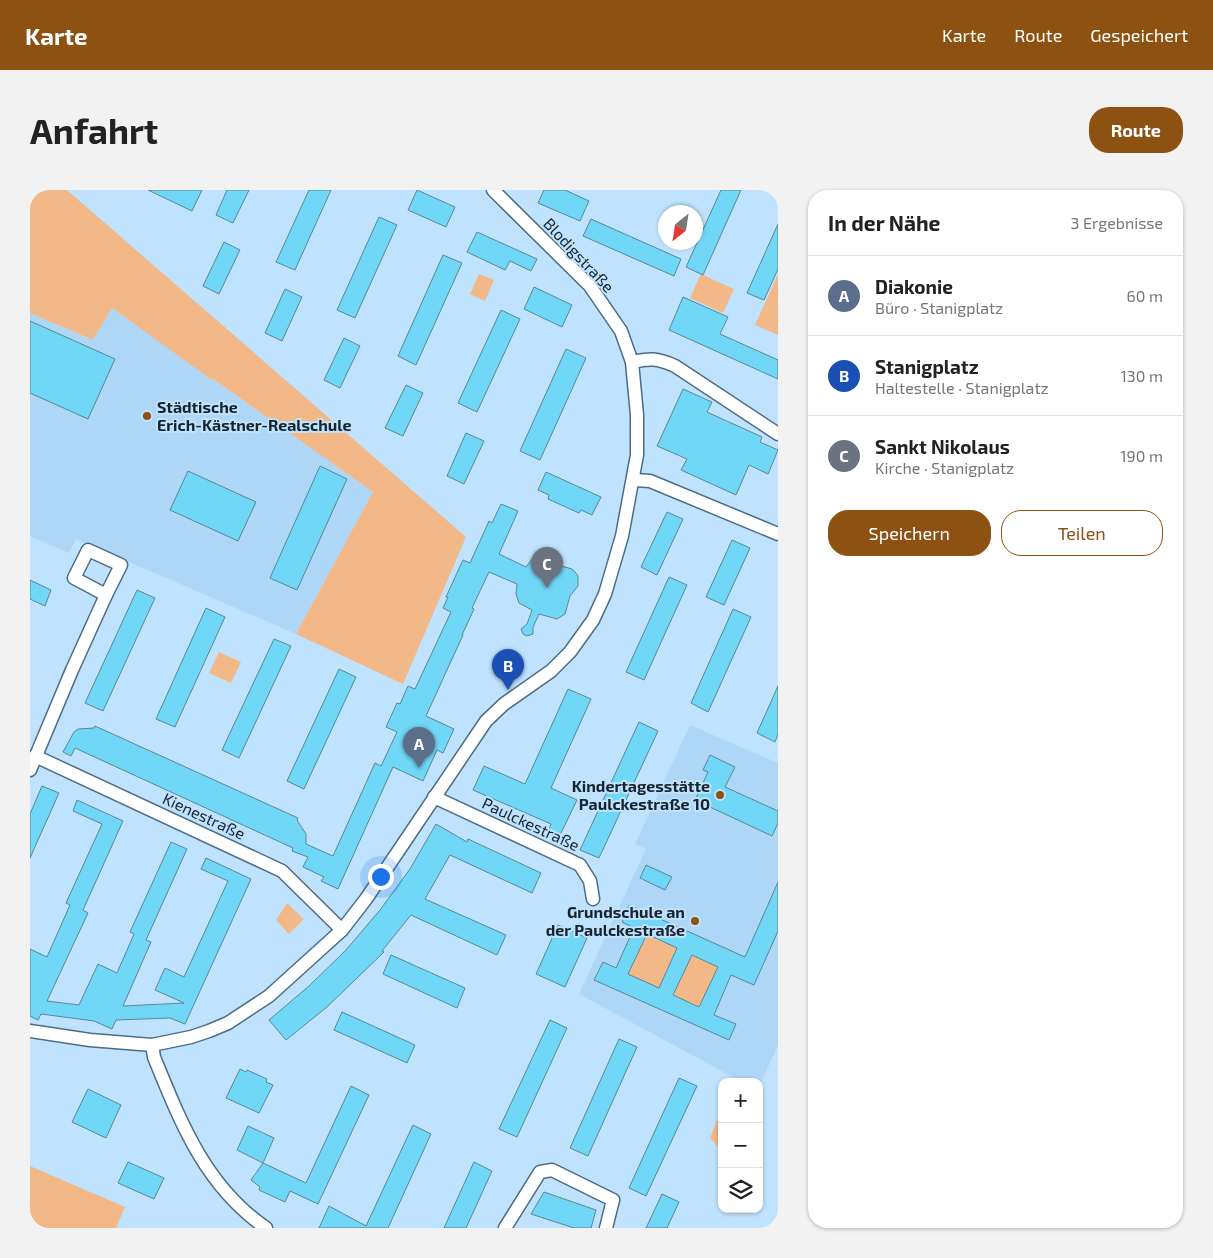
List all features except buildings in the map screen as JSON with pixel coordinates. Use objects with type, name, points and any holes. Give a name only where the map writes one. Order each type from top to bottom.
[{"type":"street","name":"Blodigstraße","points":[[30,1031],[90,1040],[152,1045],[191,1037],[228,1023],[269,996],[342,930],[366,899],[480,730],[494,713],[545,676],[570,652],[598,612],[616,558],[634,480],[637,455],[637,414],[632,362],[621,331],[590,286],[493,190]]},
{"type":"street","points":[[632,362],[648,358],[661,360],[675,366],[778,434]]},
{"type":"street","points":[[634,480],[650,481],[778,534]]},
{"type":"street","points":[[30,770],[106,595]]},
{"type":"street","name":"Kienestraße","points":[[36,756],[282,870],[342,930]]},
{"type":"street","name":"Paulckestraße","points":[[434,797],[580,865],[590,881],[593,899]]},
{"type":"street","points":[[152,1045],[154,1057],[182,1125],[213,1177],[238,1204],[266,1228]]},
{"type":"street","points":[[505,1228],[540,1172],[552,1170],[613,1200],[606,1228]]},
{"type":"shaded area","points":[[30,190],[67,190],[466,537],[403,684],[296,634],[373,492],[112,308],[93,340],[30,313]]},
{"type":"shaded area","points":[[479,274],[494,280],[485,301],[470,294]]},
{"type":"shaded area","points":[[701,274],[734,289],[723,313],[690,298]]},
{"type":"shaded area","points":[[778,274],[778,335],[755,325]]},
{"type":"shaded area","name":"Städtische Erich-Kästner-Realschule","points":[[112,308],[373,492],[296,634],[76,539],[69,553],[30,536],[30,313],[93,340]]},
{"type":"shaded area","points":[[219,652],[241,662],[231,683],[209,673]]},
{"type":"shaded area","name":"Grundschule an der Paulckestraße","points":[[690,725],[778,763],[778,1045],[763,1078],[735,1078],[579,994],[646,849],[635,844]]},
{"type":"shaded area","points":[[287,903],[304,919],[289,934],[276,920]]},
{"type":"shaded area","points":[[647,934],[677,948],[659,988],[628,974]]},
{"type":"shaded area","points":[[692,955],[718,967],[699,1007],[673,995]]},
{"type":"shaded area","points":[[718,1118],[718,1147],[710,1138]]},
{"type":"shaded area","points":[[30,1166],[125,1207],[116,1228],[30,1228]]},
{"type":"place","name":"Städtische Erich-Kästner-Realschule","points":[[147,416]]},
{"type":"place","name":"Sankt Nikolaus","points":[[547,588]]},
{"type":"place","name":"Stanigplatz","points":[[508,690]]},
{"type":"place","name":"Diakonie","points":[[419,768]]},
{"type":"place","name":"Kindertagesstätte Paulckestraße 10","points":[[720,795]]},
{"type":"place","name":"Grundschule an der Paulckestraße","points":[[695,921]]}]
